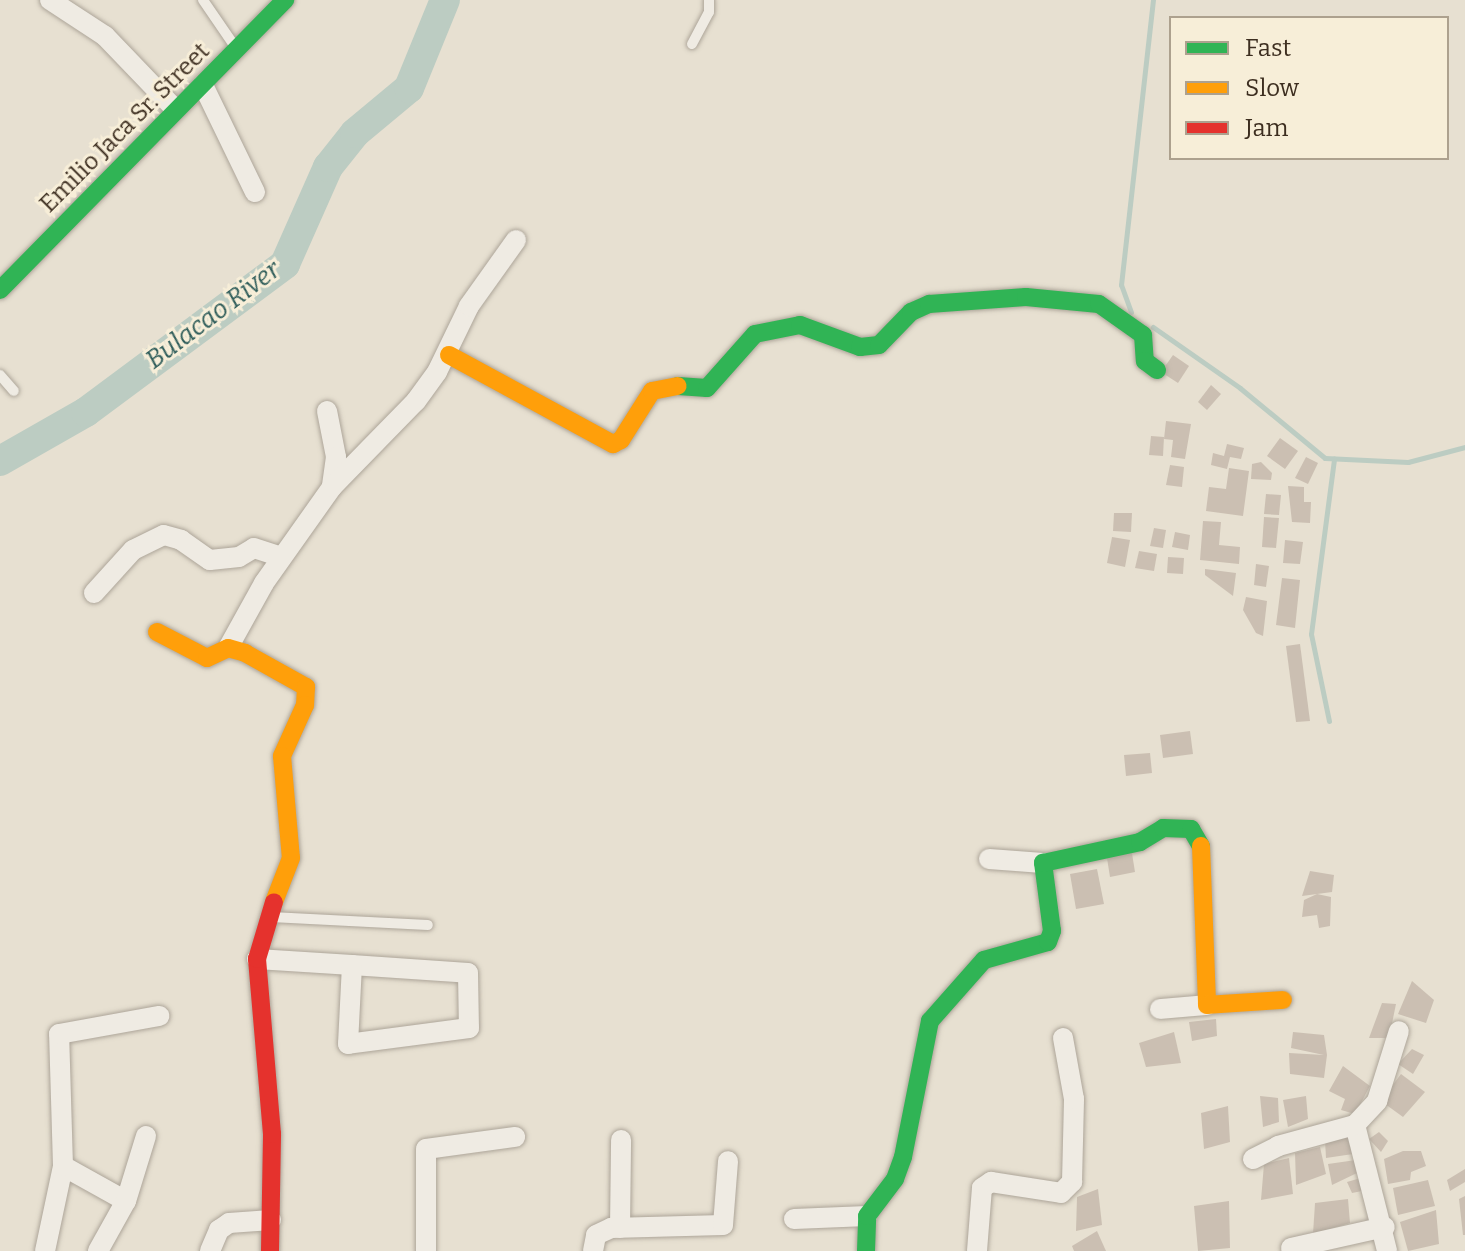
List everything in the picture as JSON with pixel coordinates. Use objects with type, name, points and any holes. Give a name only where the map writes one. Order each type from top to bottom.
[{"type":"street","points":[[50,0],[105,36],[175,109]]},
{"type":"street","name":"Emilio Jaca Sr. Street","points":[[0,290],[281,2]]},
{"type":"street","points":[[203,85],[255,192]]},
{"type":"street","points":[[157,632],[207,658],[228,648],[282,557],[332,487],[416,401],[449,355],[469,306],[516,240]]},
{"type":"street","points":[[449,355],[613,444],[621,440],[652,391],[669,386],[707,388],[755,334],[800,325],[860,347],[879,345],[911,312],[929,304],[1026,297],[1099,304],[1143,335],[1145,361],[1157,370]]},
{"type":"street","points":[[327,411],[336,457],[332,487]]},
{"type":"street","points":[[94,593],[133,550],[164,535],[181,540],[210,560],[239,557],[254,548],[282,557]]},
{"type":"street","points":[[228,648],[306,687],[305,705],[282,756],[291,813],[291,858],[257,959],[272,1134],[270,1251]]},
{"type":"street","points":[[989,859],[1043,863],[1140,842],[1163,828],[1191,829],[1201,843],[1207,1005]]},
{"type":"street","points":[[866,1251],[867,1216],[895,1179],[903,1157],[930,1021],[984,960],[1040,948],[1051,937],[1043,863]]},
{"type":"street","points":[[257,959],[352,965],[468,973],[469,1028],[348,1044],[352,965]]},
{"type":"street","points":[[1160,1009],[1283,1000]]},
{"type":"street","points":[[45,1251],[63,1166],[59,1034],[159,1016]]},
{"type":"street","points":[[1253,1159],[1278,1146],[1355,1125],[1377,1101],[1399,1031]]},
{"type":"street","points":[[977,1251],[982,1188],[991,1182],[1061,1193],[1072,1182],[1074,1099],[1063,1038]]},
{"type":"street","points":[[1355,1125],[1385,1227],[1387,1251]]},
{"type":"street","points":[[98,1251],[126,1201],[146,1136]]},
{"type":"street","points":[[426,1251],[426,1149],[515,1137]]},
{"type":"street","points":[[620,1228],[621,1140]]},
{"type":"street","points":[[593,1251],[596,1235],[620,1228],[723,1225],[728,1161]]},
{"type":"street","points":[[63,1166],[126,1201]]},
{"type":"street","points":[[794,1219],[867,1216]]},
{"type":"street","points":[[210,1251],[219,1230],[229,1223],[271,1220]]},
{"type":"street","points":[[1291,1248],[1385,1227]]},
{"type":"lane","points":[[203,0],[237,50]]},
{"type":"lane","points":[[692,44],[709,12],[709,0]]},
{"type":"lane","points":[[0,375],[14,391]]},
{"type":"lane","points":[[269,917],[428,925]]},
{"type":"building","points":[[1173,355],[1189,366],[1178,383],[1161,372]]},
{"type":"building","points":[[1211,385],[1221,394],[1207,410],[1198,402]]},
{"type":"building","points":[[1166,421],[1191,424],[1185,459],[1171,457],[1173,440],[1164,439]]},
{"type":"building","points":[[1151,436],[1164,437],[1163,456],[1149,455]]},
{"type":"building","points":[[1280,438],[1298,451],[1285,469],[1267,456]]},
{"type":"building","points":[[1227,444],[1244,448],[1241,459],[1230,457],[1227,469],[1211,465],[1213,453],[1224,456]]},
{"type":"building","points":[[1306,457],[1318,463],[1308,484],[1295,478]]},
{"type":"building","points":[[1261,462],[1272,473],[1271,480],[1251,479],[1252,464]]},
{"type":"building","points":[[1170,465],[1184,467],[1182,487],[1166,485]]},
{"type":"building","points":[[1229,468],[1249,471],[1243,516],[1206,511],[1209,487],[1226,489]]},
{"type":"building","points":[[1288,486],[1304,487],[1304,502],[1311,502],[1310,523],[1292,522]]},
{"type":"building","points":[[1266,494],[1281,495],[1279,515],[1264,514]]},
{"type":"building","points":[[1114,513],[1132,513],[1131,532],[1113,531]]},
{"type":"building","points":[[1264,517],[1279,518],[1276,548],[1262,547]]},
{"type":"building","points":[[1203,521],[1221,522],[1219,545],[1240,547],[1239,564],[1200,560]]},
{"type":"building","points":[[1154,528],[1166,530],[1163,548],[1150,546]]},
{"type":"building","points":[[1175,532],[1190,535],[1188,550],[1172,547]]},
{"type":"building","points":[[1112,537],[1130,540],[1125,567],[1107,563]]},
{"type":"building","points":[[1285,540],[1303,542],[1300,564],[1283,563]]},
{"type":"building","points":[[1139,551],[1157,554],[1154,571],[1135,568]]},
{"type":"building","points":[[1168,557],[1184,558],[1183,574],[1167,573]]},
{"type":"building","points":[[1256,564],[1269,566],[1266,587],[1254,585]]},
{"type":"building","points":[[1205,569],[1236,573],[1233,596],[1205,575]]},
{"type":"building","points":[[1282,578],[1300,580],[1295,628],[1276,625]]},
{"type":"building","points":[[1246,597],[1267,601],[1263,636],[1256,633],[1243,610]]},
{"type":"building","points":[[1300,644],[1310,721],[1296,722],[1286,646]]},
{"type":"building","points":[[1190,731],[1193,754],[1163,758],[1160,735]]},
{"type":"building","points":[[1150,753],[1152,773],[1126,776],[1124,755]]},
{"type":"building","points":[[1131,847],[1135,872],[1110,877],[1106,852]]},
{"type":"building","points":[[1097,869],[1104,904],[1076,909],[1070,874]]},
{"type":"building","points":[[1310,871],[1334,875],[1332,892],[1302,896]]},
{"type":"building","points":[[1317,894],[1331,897],[1330,926],[1319,928],[1317,915],[1302,917],[1304,900]]},
{"type":"building","points":[[1412,981],[1434,1000],[1426,1023],[1398,1014]]},
{"type":"building","points":[[1382,1003],[1396,1004],[1389,1038],[1369,1038]]},
{"type":"building","points":[[1216,1019],[1217,1036],[1192,1041],[1189,1022]]},
{"type":"building","points":[[1174,1032],[1181,1063],[1146,1067],[1139,1043]]},
{"type":"building","points":[[1293,1032],[1324,1035],[1327,1055],[1324,1078],[1290,1074],[1289,1053],[1324,1055],[1291,1048]]},
{"type":"building","points":[[1412,1049],[1424,1055],[1413,1074],[1398,1064]]},
{"type":"building","points":[[1343,1066],[1370,1086],[1355,1114],[1341,1110],[1345,1099],[1329,1091]]},
{"type":"building","points":[[1401,1074],[1425,1092],[1403,1117],[1381,1101]]},
{"type":"building","points":[[1260,1096],[1278,1098],[1279,1122],[1263,1127]]},
{"type":"building","points":[[1306,1096],[1308,1119],[1288,1127],[1283,1100]]},
{"type":"building","points":[[1228,1106],[1230,1142],[1204,1149],[1201,1113]]},
{"type":"building","points":[[1379,1132],[1388,1141],[1381,1152],[1369,1139]]},
{"type":"building","points":[[1348,1135],[1353,1154],[1326,1158],[1325,1140]]},
{"type":"building","points":[[1320,1147],[1326,1174],[1296,1185],[1295,1153]]},
{"type":"building","points":[[1403,1151],[1421,1151],[1426,1166],[1411,1172],[1410,1180],[1388,1184],[1384,1159]]},
{"type":"building","points":[[1289,1158],[1293,1194],[1261,1200],[1264,1164]]},
{"type":"building","points":[[1356,1160],[1357,1173],[1332,1185],[1328,1164]]},
{"type":"building","points":[[1465,1169],[1465,1182],[1450,1191],[1447,1180]]},
{"type":"building","points":[[1364,1177],[1367,1190],[1352,1193],[1347,1182]]},
{"type":"building","points":[[1428,1180],[1435,1206],[1398,1215],[1393,1188]]},
{"type":"building","points":[[1098,1189],[1102,1225],[1076,1231],[1077,1197]]},
{"type":"building","points":[[1465,1196],[1465,1235],[1463,1235],[1459,1199]]},
{"type":"building","points":[[1348,1199],[1350,1223],[1313,1234],[1315,1203]]},
{"type":"building","points":[[1229,1201],[1230,1248],[1198,1251],[1194,1206]]},
{"type":"building","points":[[1436,1210],[1439,1244],[1408,1251],[1400,1222]]},
{"type":"building","points":[[1097,1231],[1106,1251],[1074,1251],[1072,1246]]},
{"type":"waterway","name":"Bulacao River","points":[[0,461],[86,412],[285,264],[328,167],[355,133],[409,88],[445,0]]},
{"type":"waterway","points":[[1131,312],[1121,285],[1153,0]]},
{"type":"waterway","points":[[1153,327],[1240,388],[1325,458],[1408,462],[1465,447]]},
{"type":"waterway","points":[[1329,721],[1311,634],[1334,459]]},
{"type":"traffic: fast","points":[[0,290],[285,0]]},
{"type":"traffic: fast","points":[[678,386],[707,388],[755,334],[800,325],[860,347],[879,345],[911,312],[929,304],[1026,297],[1099,304],[1143,335],[1145,361],[1157,370]]},
{"type":"traffic: fast","points":[[866,1251],[867,1216],[895,1179],[903,1157],[930,1021],[984,960],[1048,942],[1052,931],[1043,863],[1140,842],[1163,828],[1191,829],[1201,846]]},
{"type":"traffic: slow","points":[[449,355],[613,444],[621,440],[652,391],[678,386]]},
{"type":"traffic: slow","points":[[157,632],[207,658],[228,648],[245,653],[306,687],[305,705],[282,756],[291,858],[274,902]]},
{"type":"traffic: slow","points":[[1201,846],[1207,1005],[1283,1000]]},
{"type":"traffic: jam","points":[[270,1251],[272,1134],[257,959],[274,902]]}]
